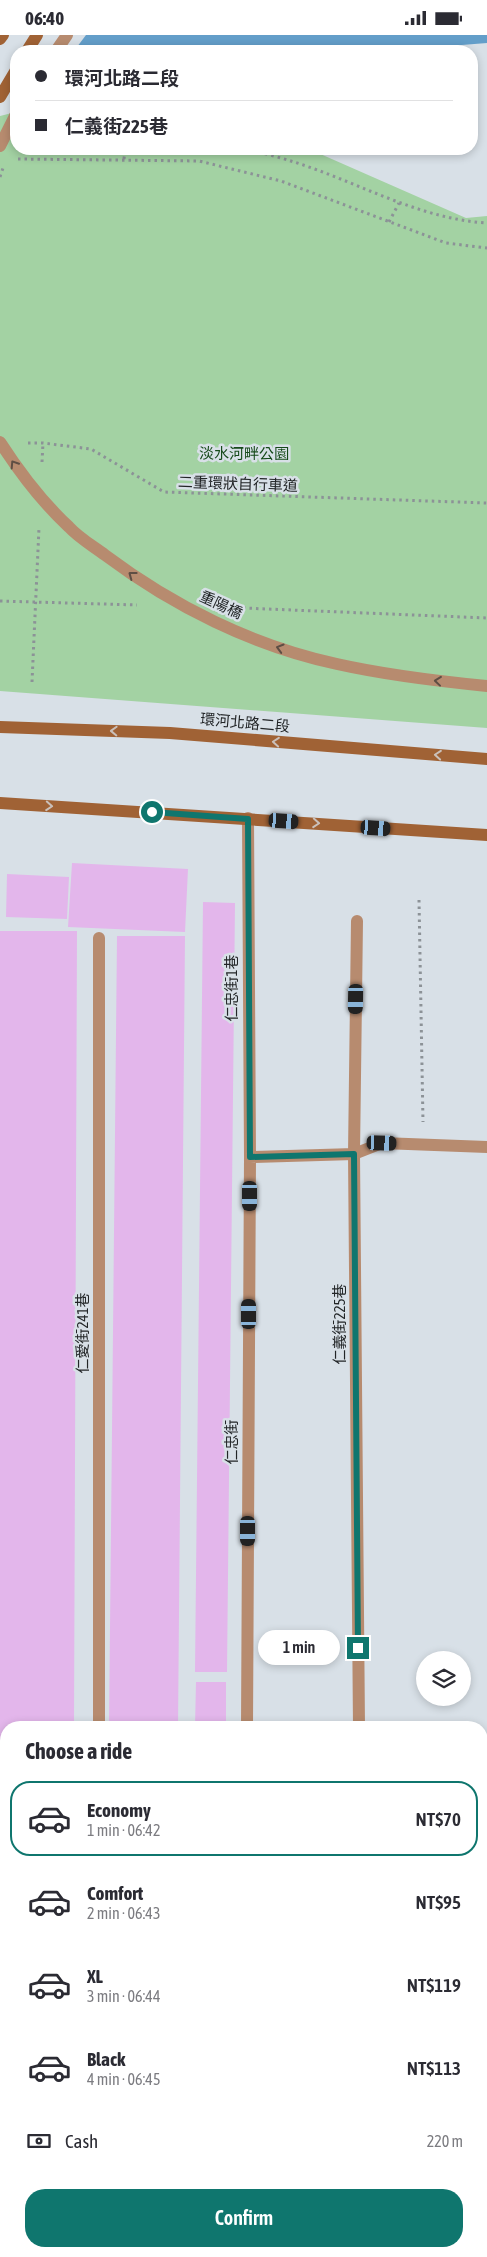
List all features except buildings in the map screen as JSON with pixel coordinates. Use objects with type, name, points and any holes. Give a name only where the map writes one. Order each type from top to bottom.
[{"type":"main road","points":[[0,39],[3,35]]},
{"type":"main road","points":[[0,97],[10,80]]},
{"type":"main road","name":"環河北路二段","points":[[0,727],[170,733],[487,759]]},
{"type":"main road","points":[[0,803],[487,835]]},
{"type":"street","points":[[0,146],[10,126]]},
{"type":"street","name":"重陽橋","points":[[0,442],[21,475],[70,528],[141,582],[205,616],[267,644],[336,664],[415,679],[487,686]]},
{"type":"street","name":"仁忠街1巷","points":[[248,819],[250,1157]]},
{"type":"street","name":"仁義街225巷","points":[[358,921],[354,1154],[359,1721]]},
{"type":"street","name":"仁愛街241巷","points":[[99,938],[99,1721]]},
{"type":"street","points":[[250,1157],[354,1154],[382,1143],[487,1147]]},
{"type":"street","name":"仁忠街","points":[[246,1721],[250,1157]]},
{"type":"path","points":[[124,155],[124,159]]},
{"type":"path","points":[[269,155],[295,162],[399,203],[467,222],[487,223]]},
{"type":"path","points":[[16,159],[124,159],[208,163],[281,181],[446,243],[487,248]]},
{"type":"path","points":[[389,222],[399,203]]},
{"type":"path","name":"二重環狀自行車道","points":[[26,443],[43,443],[91,449],[164,493],[487,503]]},
{"type":"path","points":[[32,682],[39,525]]},
{"type":"path","points":[[0,601],[141,605]]},
{"type":"path","points":[[238,608],[487,618]]},
{"type":"path","points":[[419,900],[423,1145]]},
{"type":"green space","name":"淡水河畔公園","points":[[10,114],[10,155],[323,155],[466,218],[487,216],[487,728],[0,691],[0,116]]},
{"type":"water","points":[[0,35],[487,35],[487,43],[462,45],[10,45]]},
{"type":"pier","points":[[0,35],[86,35],[78,45],[10,45],[10,86],[0,87]]},
{"type":"route","points":[[152,812],[248,819],[250,1157],[354,1154],[358,1648]]}]
